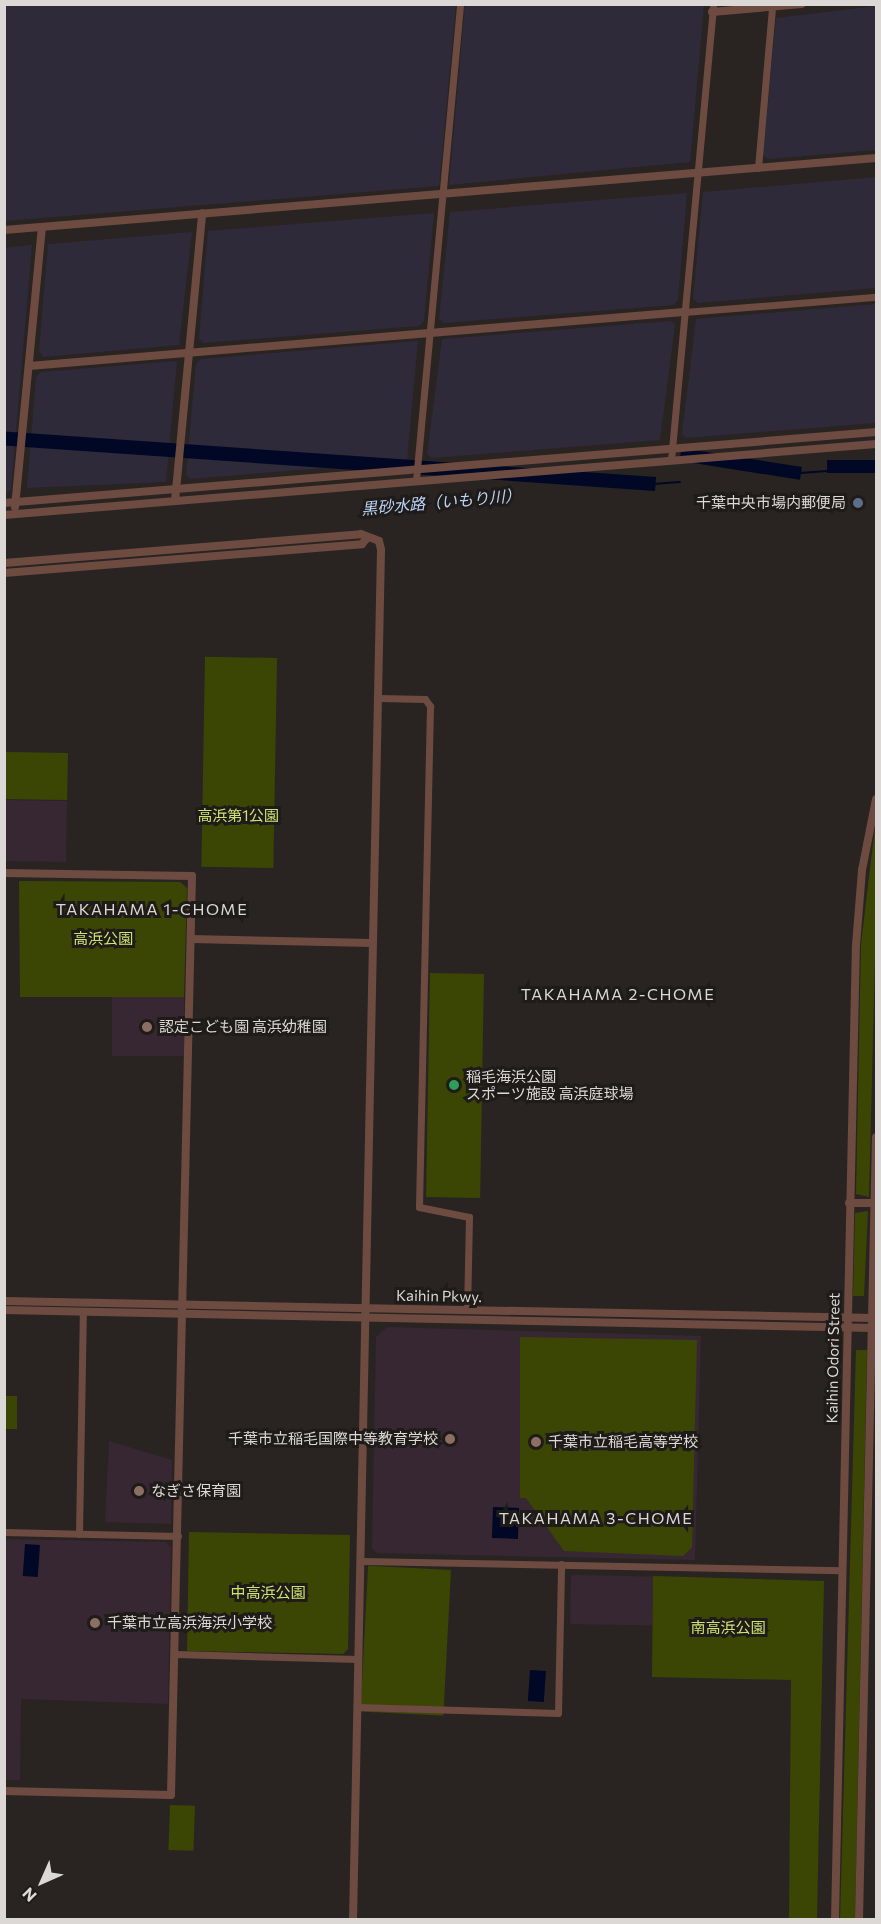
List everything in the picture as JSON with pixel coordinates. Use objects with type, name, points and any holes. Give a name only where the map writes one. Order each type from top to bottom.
[{"type":"street","points":[[416,480],[460,4]]},
{"type":"street","points":[[671,460],[712,8],[802,4]]},
{"type":"street","points":[[758,168],[772,7]]},
{"type":"street","points":[[4,230],[876,158]]},
{"type":"street","points":[[175,501],[202,213]]},
{"type":"street","points":[[9,515],[16,502],[42,227]]},
{"type":"street","points":[[29,366],[876,297]]},
{"type":"street","points":[[4,503],[876,432]]},
{"type":"street","points":[[9,515],[876,444]]},
{"type":"street","points":[[4,563],[361,534],[379,541],[382,557],[353,1920]]},
{"type":"street","points":[[4,573],[362,544],[367,538]]},
{"type":"street","points":[[379,698],[425,699],[430,706],[419,1207],[470,1216],[468,1310]]},
{"type":"street","name":"Kaihin Odori Street","points":[[835,1920],[849,1203],[858,907],[876,799]]},
{"type":"street","points":[[4,873],[192,876],[171,1795],[4,1791]]},
{"type":"street","points":[[191,939],[372,943]]},
{"type":"street","points":[[860,1920],[876,1137]]},
{"type":"street","points":[[849,1203],[875,1203]]},
{"type":"street","name":"Kaihin Pkwy.","points":[[4,1301],[183,1309],[873,1328]]},
{"type":"street","name":"Kaihin Pkwy.","points":[[4,1310],[82,1312],[183,1309]]},
{"type":"street","name":"Kaihin Pkwy.","points":[[366,1313],[468,1310],[873,1318]]},
{"type":"street","points":[[79,1533],[82,1312]]},
{"type":"street","points":[[4,1532],[178,1536]]},
{"type":"street","points":[[361,1561],[842,1570]]},
{"type":"street","points":[[357,1707],[558,1713],[561,1564]]},
{"type":"street","points":[[176,1654],[358,1659]]},
{"type":"shaded area","points":[[5,4],[456,5],[439,186],[5,221]]},
{"type":"shaded area","points":[[465,5],[704,5],[690,162],[449,185]]},
{"type":"shaded area","points":[[876,6],[876,150],[768,159],[763,155],[776,18]]},
{"type":"shaded area","points":[[876,177],[876,288],[698,303],[693,298],[703,192]]},
{"type":"shaded area","points":[[687,193],[678,300],[673,305],[444,323],[439,319],[450,212]]},
{"type":"shaded area","points":[[434,213],[424,321],[419,326],[203,343],[199,338],[208,231]]},
{"type":"shaded area","points":[[192,232],[179,345],[43,357],[39,351],[48,244]]},
{"type":"shaded area","points":[[32,245],[11,490],[5,494],[5,248]]},
{"type":"shaded area","points":[[876,304],[876,423],[686,438],[682,434],[696,319]]},
{"type":"shaded area","points":[[671,321],[675,325],[660,440],[432,458],[427,454],[442,339]]},
{"type":"shaded area","points":[[418,341],[407,461],[190,479],[186,475],[196,364],[201,359]]},
{"type":"shaded area","points":[[177,361],[166,482],[27,488],[36,377],[41,372]]},
{"type":"shaded area","points":[[5,800],[67,801],[66,862],[4,861]]},
{"type":"shaded area","name":"認定こども園 高浜幼稚園","points":[[112,997],[184,997],[184,1056],[112,1056]]},
{"type":"shaded area","name":"千葉市立稲毛高等学校","points":[[387,1327],[701,1336],[695,1560],[377,1553],[372,1548],[376,1337]]},
{"type":"shaded area","name":"なぎさ保育園","points":[[109,1441],[172,1460],[171,1524],[105,1522]]},
{"type":"shaded area","name":"千葉市立高浜海浜小学校","points":[[4,1539],[166,1542],[171,1548],[168,1704],[21,1699],[20,1780],[5,1780]]},
{"type":"shaded area","points":[[571,1575],[653,1576],[652,1625],[570,1624]]},
{"type":"green space","name":"高浜第1公園","points":[[205,657],[277,658],[273,868],[201,867]]},
{"type":"green space","points":[[5,752],[68,753],[67,800],[4,799]]},
{"type":"green space","points":[[876,819],[876,918],[869,1197],[856,1194],[861,944]]},
{"type":"green space","name":"高浜公園","points":[[19,881],[180,882],[187,888],[184,997],[20,997]]},
{"type":"green space","name":"稲毛海浜公園 スポーツ施設 高浜庭球場","points":[[430,973],[484,974],[480,1198],[426,1197]]},
{"type":"green space","points":[[868,1211],[864,1296],[853,1296],[855,1213]]},
{"type":"green space","points":[[520,1337],[697,1340],[692,1547],[683,1556],[564,1551],[526,1498],[520,1498]]},
{"type":"green space","points":[[856,1350],[867,1350],[855,1919],[840,1920]]},
{"type":"green space","points":[[5,1396],[17,1396],[17,1429],[5,1429]]},
{"type":"green space","name":"中高浜公園","points":[[189,1532],[350,1535],[348,1649],[343,1654],[187,1651]]},
{"type":"green space","points":[[368,1566],[451,1570],[443,1716],[360,1711]]},
{"type":"green space","name":"南高浜公園","points":[[653,1576],[824,1581],[817,1919],[789,1919],[791,1680],[652,1677]]},
{"type":"green space","points":[[170,1805],[195,1806],[193,1851],[168,1850]]},
{"type":"water","points":[[5,431],[656,477],[655,491],[4,445]]},
{"type":"water","points":[[682,448],[802,467],[800,480],[679,461]]},
{"type":"water","points":[[827,460],[876,460],[876,473],[827,473]]},
{"type":"water","points":[[493,1507],[519,1508],[518,1539],[492,1538]]},
{"type":"water","points":[[25,1544],[40,1545],[38,1577],[23,1576]]},
{"type":"water","points":[[530,1670],[546,1671],[544,1702],[528,1701]]},
{"type":"waterway","name":"黒砂水路（いもり川）","points":[[800,473],[827,471]]},
{"type":"waterway","name":"黒砂水路（いもり川）","points":[[653,484],[680,482]]},
{"type":"place","name":"千葉中央市場内郵便局","points":[[858,503]]},
{"type":"place","name":"認定こども園 高浜幼稚園","points":[[147,1027]]},
{"type":"place","name":"稲毛海浜公園 スポーツ施設 高浜庭球場","points":[[454,1085]]},
{"type":"place","name":"千葉市立稲毛国際中等教育学校","points":[[450,1439]]},
{"type":"place","name":"千葉市立稲毛高等学校","points":[[536,1442]]},
{"type":"place","name":"なぎさ保育園","points":[[139,1491]]},
{"type":"place","name":"千葉市立高浜海浜小学校","points":[[95,1623]]},
{"type":"district","name":"TAKAHAMA 1-CHOME","points":[[152,909]]},
{"type":"district","name":"TAKAHAMA 2-CHOME","points":[[618,994]]},
{"type":"district","name":"TAKAHAMA 3-CHOME","points":[[596,1518]]}]
